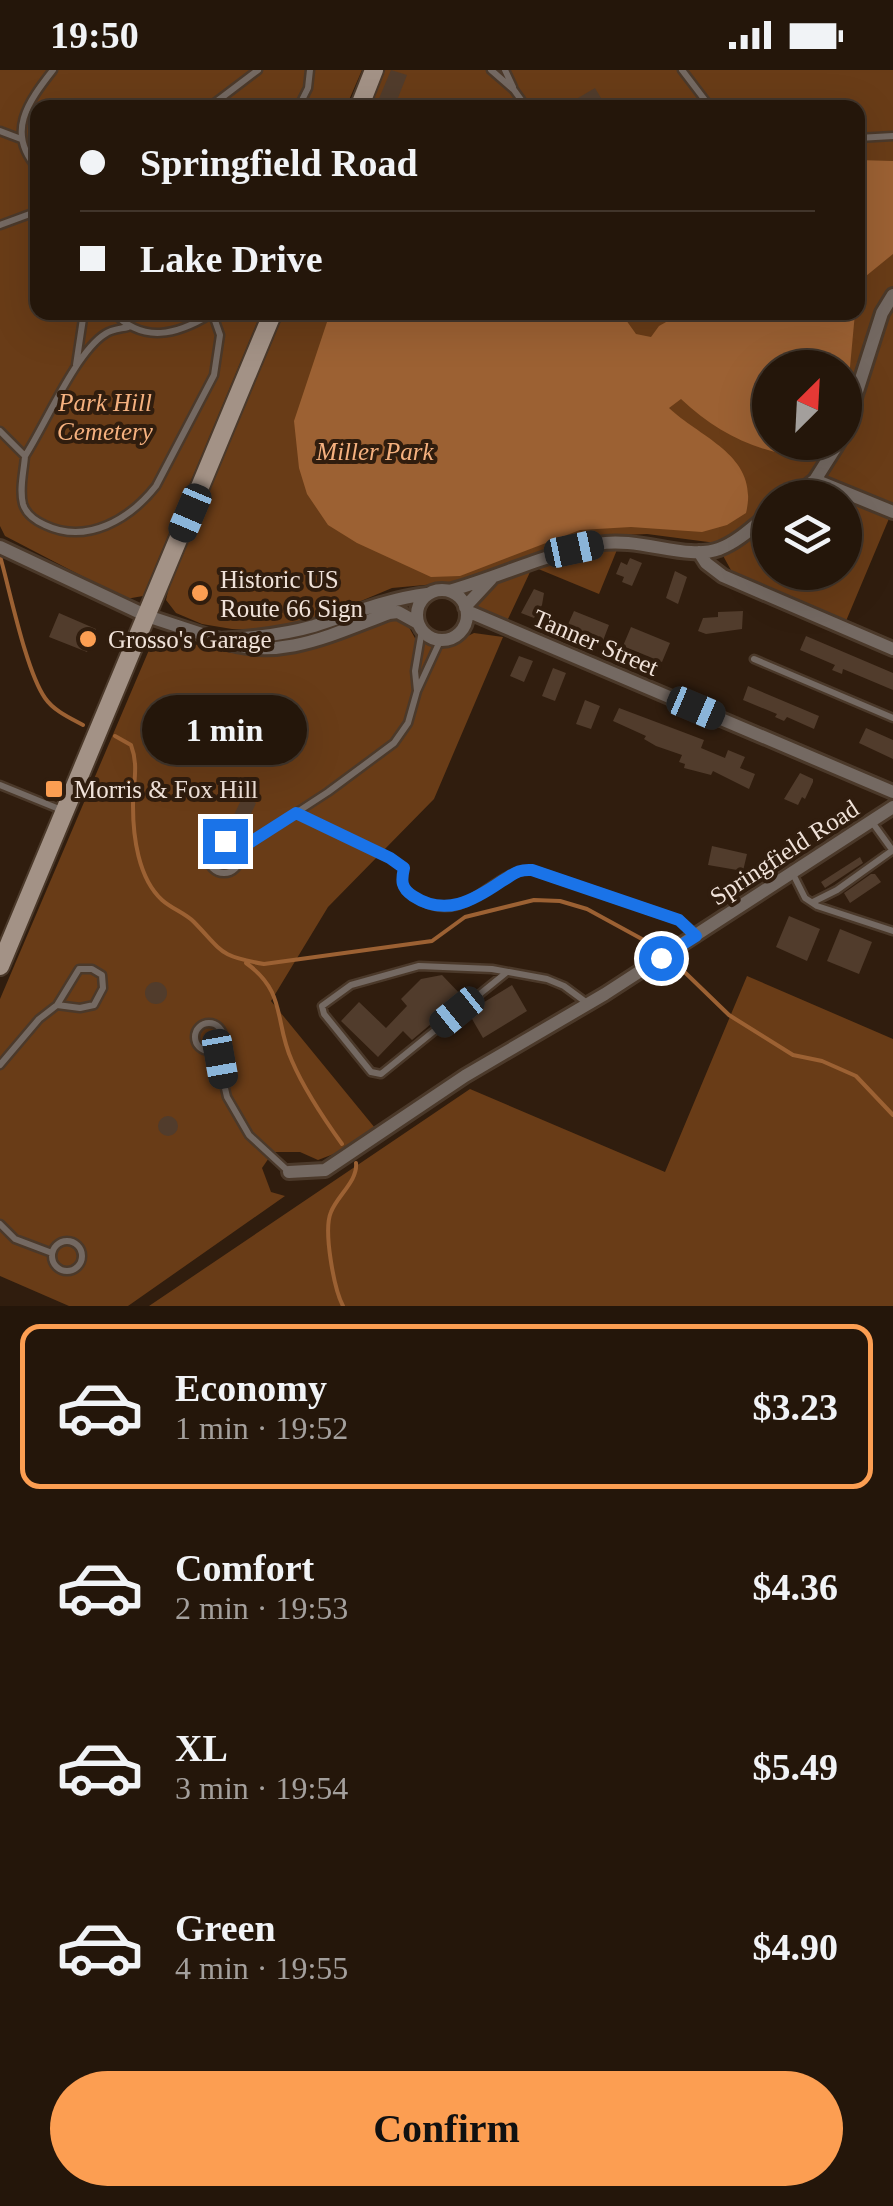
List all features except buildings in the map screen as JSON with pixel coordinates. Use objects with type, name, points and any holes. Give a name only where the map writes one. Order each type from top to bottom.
[{"type":"main road","points":[[362,100],[374,70]]},
{"type":"main road","points":[[0,966],[270,320]]},
{"type":"street","points":[[862,376],[882,313],[893,295]]},
{"type":"street","points":[[815,480],[828,460]]},
{"type":"street","points":[[862,499],[893,512]]},
{"type":"street","points":[[220,640],[266,637],[311,627],[396,598],[492,579],[516,567],[602,543],[636,542],[698,552],[723,547],[752,526]]},
{"type":"street","points":[[2,548],[147,616],[244,649],[282,648],[316,640],[390,612],[398,612],[440,639],[448,638],[462,630],[466,608],[492,579]]},
{"type":"street","points":[[698,552],[724,576],[893,649]]},
{"type":"street","points":[[448,590],[459,596],[466,608]]},
{"type":"street","points":[[420,626],[418,607],[428,594]]},
{"type":"street","name":"Tanner Street","points":[[466,608],[502,627],[893,792]]},
{"type":"street","name":"Tanner Street","points":[[462,630],[502,627]]},
{"type":"street","name":"Springfield Road","points":[[288,1172],[325,1170],[464,1076],[588,1004],[893,807]]},
{"type":"lane","points":[[32,100],[53,70]]},
{"type":"lane","points":[[219,100],[258,70]]},
{"type":"lane","points":[[302,100],[310,70]]},
{"type":"lane","points":[[491,70],[514,90]]},
{"type":"lane","points":[[505,70],[521,100]]},
{"type":"lane","points":[[682,70],[705,100]]},
{"type":"lane","points":[[30,104],[21,139],[30,160]]},
{"type":"lane","points":[[0,131],[21,139]]},
{"type":"lane","points":[[865,138],[893,136]]},
{"type":"lane","points":[[0,224],[30,214]]},
{"type":"lane","points":[[76,367],[83,320]]},
{"type":"lane","points":[[122,320],[128,326],[156,334],[177,333],[200,320]]},
{"type":"lane","points":[[128,326],[101,336],[76,367],[26,456],[22,500],[27,512],[40,523],[74,534],[123,518],[144,502],[214,375],[220,336],[214,320]]},
{"type":"lane","points":[[0,430],[26,456]]},
{"type":"lane","points":[[416,691],[420,626]]},
{"type":"lane","points":[[238,850],[394,743],[408,724],[416,691],[440,639]]},
{"type":"lane","points":[[754,659],[893,718]]},
{"type":"lane","points":[[0,785],[65,812]]},
{"type":"lane","points":[[296,813],[390,858],[404,868],[401,880],[406,892],[426,905],[445,909],[518,870],[532,870],[679,920],[696,936]]},
{"type":"lane","points":[[812,902],[838,890],[893,850],[872,822]]},
{"type":"lane","points":[[219,842],[230,842],[238,850],[240,860],[232,872],[217,872],[210,865],[210,848],[219,842]]},
{"type":"lane","points":[[793,874],[805,898],[893,932]]},
{"type":"lane","points":[[507,972],[381,1074],[371,1072],[324,1014],[322,1006],[351,985],[419,966],[507,972],[547,979],[588,1004]]},
{"type":"lane","points":[[0,1066],[57,1005],[80,968],[102,975],[104,988],[94,1004],[80,1008],[57,1005]]},
{"type":"lane","points":[[216,1049],[207,1051],[196,1043],[195,1033],[200,1026],[209,1023],[220,1029],[223,1038],[216,1049],[226,1096],[249,1135],[288,1172]]},
{"type":"lane","points":[[0,1224],[15,1239],[52,1253]]},
{"type":"lane","points":[[70,1241],[81,1250],[82,1260],[66,1272],[54,1264],[52,1253],[57,1245],[70,1241]]},
{"type":"green space","name":"Park Hill Cemetery","points":[[0,70],[362,70],[349,100],[30,100],[30,320],[258,320],[143,596],[126,599],[5,536],[0,526]]},
{"type":"green space","name":"Miller Park","points":[[385,70],[893,70],[893,509],[862,583],[862,480],[752,480],[752,581],[732,572],[716,543],[647,534],[623,535],[599,594],[536,568],[531,570],[507,621],[479,609],[457,582],[392,588],[318,619],[265,630],[202,624],[176,613],[166,600],[281,320],[865,320],[865,100],[372,100]]},
{"type":"green space","name":"Miller Park","points":[[774,590],[859,590],[846,621]]},
{"type":"green space","points":[[393,617],[406,622],[416,640],[441,649],[474,633],[503,637],[434,799],[328,907],[271,1001],[375,1128],[339,1152],[318,1160],[300,1152],[273,1152],[262,1168],[271,1192],[285,1196],[128,1306],[69,1306],[0,1276],[0,999],[152,643],[164,637],[231,653],[270,653]]},
{"type":"green space","points":[[747,976],[893,1039],[893,1306],[149,1306],[470,1089],[665,1172]]},
{"type":"shaded area","points":[[865,160],[893,161],[893,254],[866,276]]},
{"type":"shaded area","points":[[328,320],[626,320],[636,334],[651,337],[670,320],[854,320],[852,350],[752,350],[752,444],[707,421],[681,399],[669,408],[725,451],[745,477],[746,513],[727,525],[702,532],[631,527],[580,530],[460,576],[431,577],[328,525],[307,494],[299,468],[294,421]]},
{"type":"waterway","points":[[0,556],[38,686],[53,707],[83,725]]},
{"type":"waterway","points":[[115,736],[131,745],[133,753],[134,830],[147,880],[162,900],[230,955],[264,964],[432,941],[465,917],[534,900],[560,901],[587,909],[662,950]]},
{"type":"waterway","points":[[669,957],[729,1015],[793,1055],[822,1061],[856,1076],[893,1115]]},
{"type":"waterway","points":[[246,963],[274,996],[297,1072],[342,1144]]},
{"type":"waterway","points":[[343,1306],[336,1287],[328,1232],[331,1212],[354,1176],[356,1163]]},
{"type":"place","name":"Historic US Route 66 Sign","points":[[200,593]]},
{"type":"place","name":"Grosso's Garage","points":[[88,639]]},
{"type":"place","name":"Morris & Fox Hill","points":[[54,789]]},
{"type":"route","points":[[225,841],[238,850],[296,813],[390,858],[404,868],[401,880],[406,892],[426,905],[445,909],[518,870],[532,870],[688,926],[696,936],[661,958]]}]
